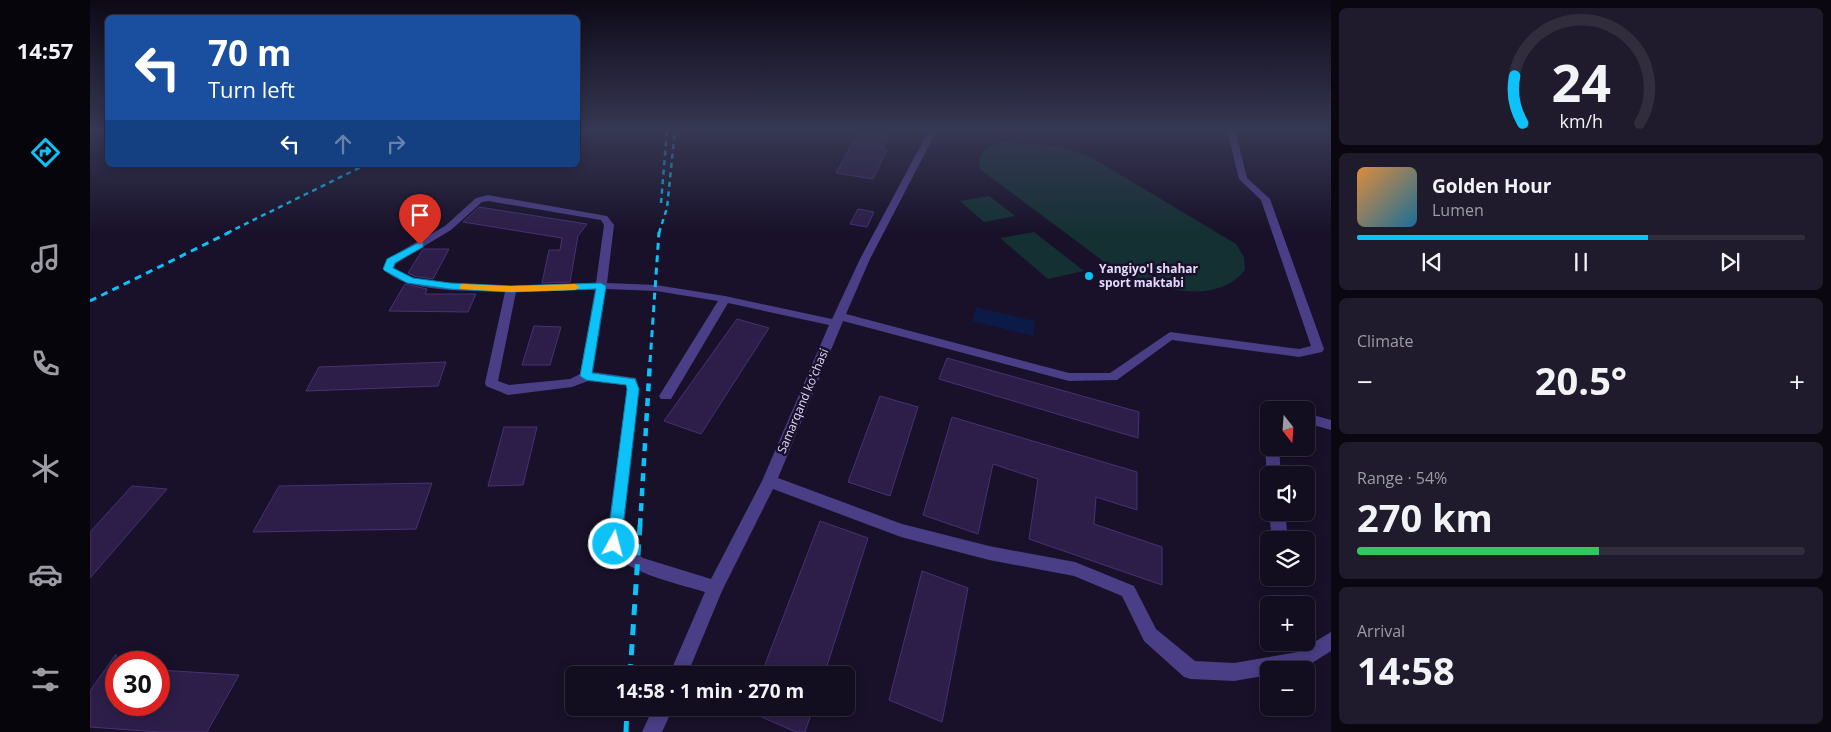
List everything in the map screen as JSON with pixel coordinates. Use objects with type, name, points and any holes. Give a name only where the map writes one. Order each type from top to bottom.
[{"type":"street","name":"Samarqand ko'chasi","points":[[682,666],[715,588],[769,481],[837,319],[865,259],[916,164]]},
{"type":"street","points":[[586,376],[601,286],[609,225],[604,218],[498,199],[479,200],[448,228],[391,261],[388,269],[410,281],[450,286],[511,289],[601,286],[656,288],[726,299],[837,319],[1070,377],[1114,377],[1170,336],[1299,352],[1318,349],[1266,200],[1243,179],[1239,164]]},
{"type":"street","points":[[511,289],[491,383],[508,390],[572,383],[586,376],[631,382],[633,389],[614,544],[638,564],[715,588]]},
{"type":"street","points":[[666,396],[726,299]]},
{"type":"street","points":[[1315,421],[1331,425]]},
{"type":"street","points":[[769,481],[901,530],[989,553],[1075,569],[1128,591],[1150,636],[1191,670],[1234,672],[1301,660],[1331,641]]},
{"type":"street","points":[[652,732],[659,716]]},
{"type":"green space","points":[[979,164],[1103,164],[1236,244],[1244,257],[1245,270],[1233,281],[1218,288],[1202,291],[1167,288],[1134,279],[1119,273],[980,169]]},
{"type":"green space","points":[[989,196],[1015,216],[984,222],[960,201]]},
{"type":"green space","points":[[1034,232],[1084,271],[1048,279],[1000,238]]},
{"type":"water","points":[[976,307],[1035,321],[1033,336],[972,321]]},
{"type":"building","points":[[841,164],[880,164],[873,179],[836,173]]},
{"type":"building","points":[[479,207],[587,224],[578,236],[570,282],[542,283],[549,250],[560,250],[562,238],[463,222]]},
{"type":"building","points":[[858,209],[874,212],[867,227],[850,224]]},
{"type":"building","points":[[423,249],[449,249],[433,279],[414,276],[408,273]]},
{"type":"building","points":[[405,284],[427,289],[425,294],[476,294],[468,312],[389,311]]},
{"type":"building","points":[[737,319],[769,328],[701,434],[664,421]]},
{"type":"building","points":[[534,326],[561,327],[550,365],[522,365]]},
{"type":"building","points":[[947,358],[1139,412],[1138,438],[939,379]]},
{"type":"building","points":[[446,362],[438,386],[306,391],[319,367]]},
{"type":"building","points":[[880,396],[918,407],[890,496],[848,482]]},
{"type":"building","points":[[952,417],[1137,472],[1137,510],[1096,497],[1094,524],[1162,547],[1162,585],[1029,539],[1038,479],[993,464],[978,534],[923,515]]},
{"type":"building","points":[[504,427],[537,427],[523,485],[488,486]]},
{"type":"building","points":[[432,483],[416,529],[253,532],[279,486]]},
{"type":"building","points":[[132,486],[167,489],[90,578],[90,532]]},
{"type":"building","points":[[820,521],[868,538],[827,666],[764,666]]},
{"type":"building","points":[[922,571],[968,588],[942,722],[889,700]]},
{"type":"building","points":[[105,670],[105,716],[170,716],[170,671],[239,675],[207,732],[158,732],[90,727],[90,691]]},
{"type":"building","points":[[759,716],[810,716],[805,732],[796,732]]},
{"type":"railway","points":[[661,203],[664,164]]},
{"type":"railway","points":[[659,233],[667,208],[671,164]]},
{"type":"railway","points":[[227,233],[361,167]]},
{"type":"railway","points":[[90,301],[230,232]]},
{"type":"railway","points":[[650,362],[659,232]]},
{"type":"railway","points":[[640,526],[650,361]]},
{"type":"railway","points":[[631,666],[640,525]]},
{"type":"railway","points":[[626,732],[627,716]]},
{"type":"slow traffic","points":[[463,287],[511,289],[575,287]]},
{"type":"place","name":"Yangiyo'l shahar sport maktabi","points":[[1089,276]]},
{"type":"route","points":[[420,245],[391,261],[388,269],[410,281],[450,286],[511,289],[601,286],[586,376],[631,382],[633,389],[614,544]]}]
